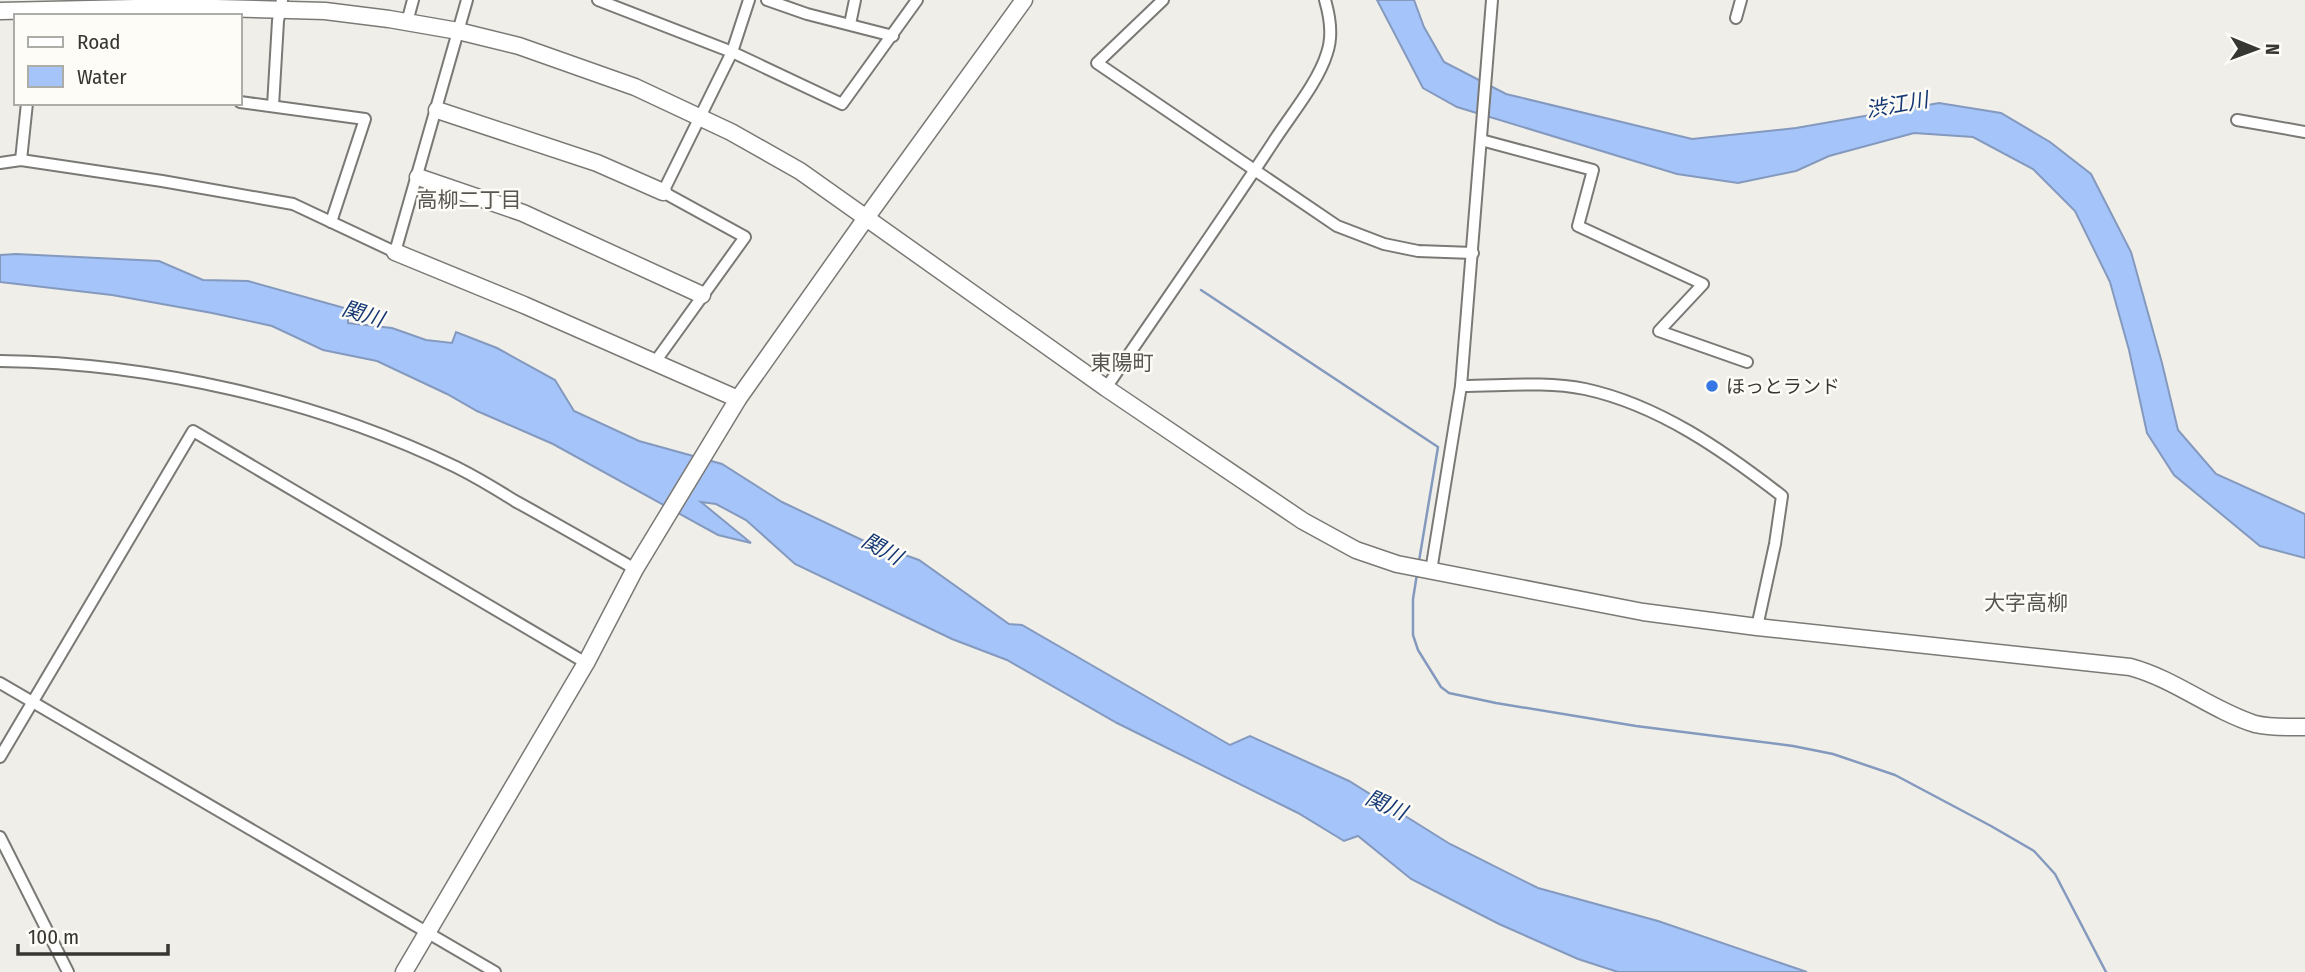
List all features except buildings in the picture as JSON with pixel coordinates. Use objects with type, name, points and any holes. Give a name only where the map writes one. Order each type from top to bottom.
[{"type":"street","points":[[407,22],[413,0]]},
{"type":"street","points":[[395,252],[467,0]]},
{"type":"street","points":[[598,0],[732,52],[842,104],[917,0]]},
{"type":"street","points":[[663,192],[732,52],[749,0]]},
{"type":"street","points":[[766,0],[807,14],[893,36]]},
{"type":"street","points":[[850,24],[855,0]]},
{"type":"street","points":[[404,972],[586,663],[635,569],[736,404],[866,218],[1024,0]]},
{"type":"street","points":[[1163,0],[1097,63],[1337,226],[1384,244],[1418,251],[1473,254]]},
{"type":"street","points":[[1106,388],[1317,75],[1327,53],[1330,17],[1325,0]]},
{"type":"street","points":[[1431,571],[1461,386],[1492,0]]},
{"type":"street","points":[[1736,18],[1741,0]]},
{"type":"street","points":[[274,106],[281,4]]},
{"type":"street","points":[[0,11],[34,8],[281,4],[407,22],[519,46],[635,87],[700,116],[800,171],[1106,388],[1303,521],[1356,550],[1397,564],[1643,612],[1757,627],[2130,667],[2175,684],[2237,717],[2258,724],[2305,727]]},
{"type":"street","points":[[242,102],[365,119],[331,222]]},
{"type":"street","points":[[21,160],[27,105]]},
{"type":"street","points":[[437,110],[597,163],[663,192],[745,237],[655,362]]},
{"type":"street","points":[[2237,120],[2305,132]]},
{"type":"street","points":[[1480,140],[1592,170],[1578,226],[1703,284],[1659,331],[1747,362]]},
{"type":"street","points":[[0,163],[21,160],[293,204],[395,252],[655,362],[736,404]]},
{"type":"street","points":[[418,177],[523,213],[702,295]]},
{"type":"street","points":[[0,361],[54,362],[153,373],[221,387],[337,420],[416,448],[458,468],[635,569]]},
{"type":"street","points":[[1461,386],[1552,385],[1585,389],[1623,401],[1662,417],[1710,444],[1782,496],[1775,544],[1757,627]]},
{"type":"street","points":[[0,757],[193,432],[586,663]]},
{"type":"street","points":[[0,682],[495,972]]},
{"type":"street","points":[[0,837],[68,972]]},
{"type":"water","points":[[1377,0],[1414,0],[1424,27],[1444,62],[1506,94],[1692,139],[1796,128],[1939,103],[2001,113],[2050,142],[2091,174],[2131,252],[2178,430],[2216,474],[2305,514],[2305,558],[2260,546],[2174,475],[2147,433],[2129,350],[2110,282],[2075,211],[2033,169],[1973,137],[1914,133],[1829,156],[1796,171],[1738,183],[1677,174],[1457,107],[1423,88]]},
{"type":"water","name":"関川","points":[[0,255],[159,261],[203,280],[248,281],[348,309],[348,323],[392,328],[426,340],[452,343],[456,332],[497,348],[555,380],[574,411],[639,441],[722,464],[782,502],[862,540],[919,560],[1009,624],[1022,625],[1230,745],[1250,736],[1349,781],[1450,844],[1538,888],[1658,921],[1807,972],[1618,972],[1578,959],[1499,924],[1411,879],[1358,836],[1344,841],[1298,813],[1117,723],[1007,660],[952,639],[795,564],[746,520],[716,504],[701,502],[751,543],[718,535],[553,444],[477,411],[377,361],[323,350],[272,326],[212,313],[112,295],[0,282]]},
{"type":"waterway","points":[[1201,290],[1438,447],[1419,561]]},
{"type":"waterway","points":[[1417,574],[1413,599],[1413,635],[1418,650],[1441,687],[1449,693],[1636,726],[1793,746],[1833,754],[1895,775],[2034,851],[2055,874],[2106,972]]},
{"type":"place","name":"ほっとランド","points":[[1712,386]]},
{"type":"district","name":"高柳二丁目","points":[[469,200]]},
{"type":"district","name":"東陽町","points":[[1122,363]]},
{"type":"district","name":"大字高柳","points":[[2026,603]]},
{"type":"water label","name":"渋江川","points":[[1897,105]]}]
